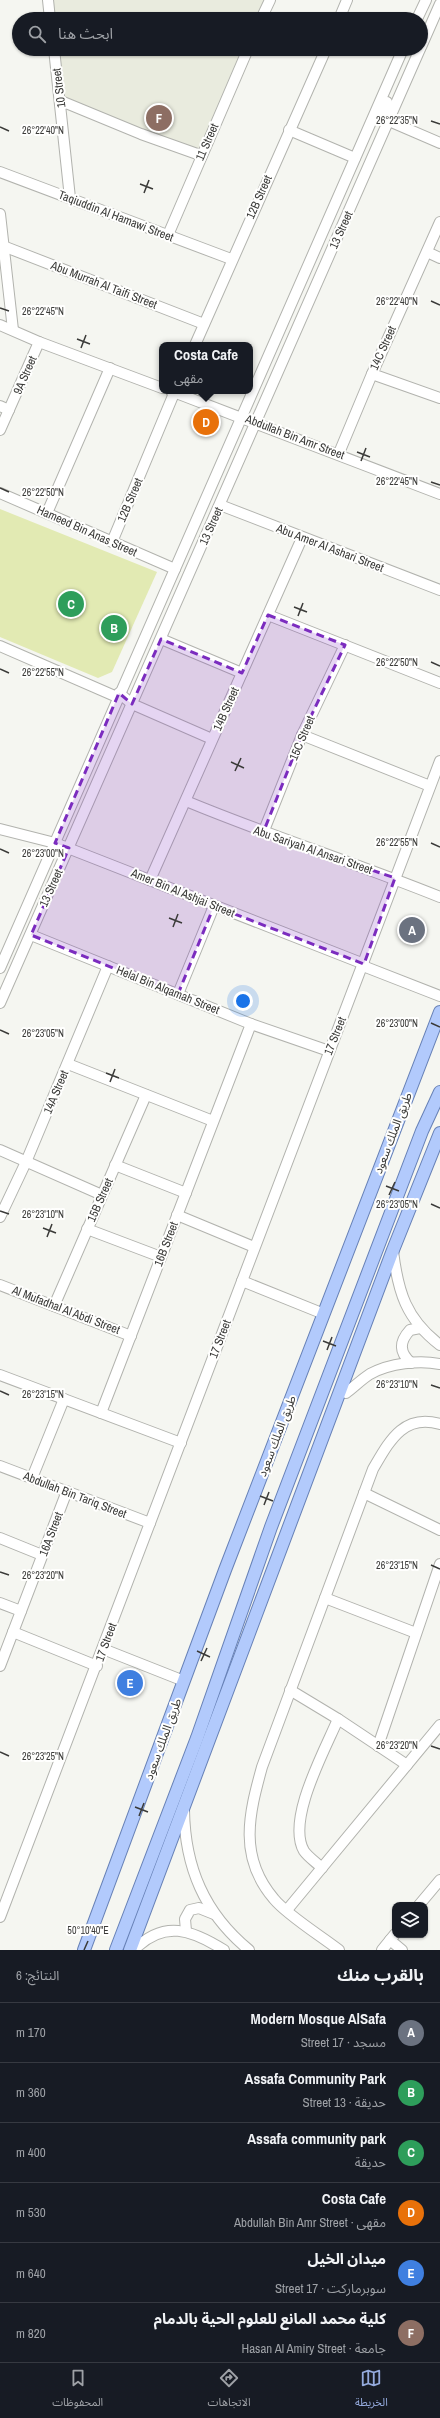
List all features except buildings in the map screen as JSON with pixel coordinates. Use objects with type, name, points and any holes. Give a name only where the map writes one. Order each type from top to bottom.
[{"type":"main road","name":"طريق الملك سعود","points":[[84,1950],[184,1681],[440,1012]]},
{"type":"main road","points":[[116,1950],[197,1738],[271,1527],[422,1131],[440,1092]]},
{"type":"main road","points":[[130,1950],[184,1810],[393,1250],[440,1133]]},
{"type":"street","points":[[48,0],[49,12]]},
{"type":"street","points":[[264,12],[270,0]]},
{"type":"street","points":[[342,12],[348,0]]},
{"type":"street","points":[[420,12],[426,0]]},
{"type":"street","name":"13 Street","points":[[428,32],[440,4]]},
{"type":"street","name":"10 Street","points":[[55,56],[70,198]]},
{"type":"street","name":"11 Street","points":[[168,235],[200,155],[245,56]]},
{"type":"street","name":"12B Street","points":[[196,342],[231,259],[323,56]]},
{"type":"street","name":"13 Street","points":[[253,390],[400,56]]},
{"type":"street","name":"13 Street","points":[[0,1003],[417,56]]},
{"type":"street","points":[[389,81],[391,90],[382,116],[388,121],[440,143]]},
{"type":"street","points":[[60,101],[141,134],[200,155]]},
{"type":"street","points":[[289,130],[355,158]]},
{"type":"street","name":"Taqiuddin Al Hamawi Street","points":[[0,172],[231,259]]},
{"type":"street","points":[[0,214],[13,330]]},
{"type":"street","name":"14C Street","points":[[339,453],[372,374],[440,222]]},
{"type":"street","name":"Abu Murrah Al Taifi Street","points":[[4,246],[204,324]]},
{"type":"street","points":[[426,252],[440,258]]},
{"type":"street","points":[[0,325],[39,342],[159,387]]},
{"type":"street","name":"9A Street","points":[[0,430],[5,408],[39,342]]},
{"type":"street","points":[[47,513],[110,368]]},
{"type":"street","points":[[372,374],[440,398]]},
{"type":"street","name":"12B Street","points":[[112,542],[173,394]]},
{"type":"street","name":"Abdullah Bin Amr Street","points":[[182,394],[339,453],[440,494]]},
{"type":"street","name":"13 Street","points":[[0,968],[118,695],[251,394]]},
{"type":"street","name":"Hameed Bin Anas Street","points":[[0,493],[175,569]]},
{"type":"street","name":"Abu Amer Al Ashari Street","points":[[220,505],[302,538],[440,590]]},
{"type":"street","name":"14B Street","points":[[150,880],[302,538]]},
{"type":"street","points":[[268,615],[440,683]]},
{"type":"street","points":[[161,639],[242,673]]},
{"type":"street","name":"15C Street","points":[[263,833],[302,735],[345,645]]},
{"type":"street","points":[[0,646],[118,695],[132,704],[212,739]]},
{"type":"street","points":[[302,735],[430,786]]},
{"type":"street","name":"17 Street","points":[[0,1917],[97,1666],[254,1247],[364,964],[440,761]]},
{"type":"street","name":"Abu Sariyah Al Ansari Street","points":[[186,801],[263,833],[396,878],[440,897]]},
{"type":"street","name":"Amer Bin Al Ashjai Street","points":[[0,829],[69,848],[364,964],[440,996]]},
{"type":"street","points":[[178,994],[214,906]]},
{"type":"street","name":"Helal Bin Alqamah Street","points":[[31,934],[251,1024],[329,1051]]},
{"type":"street","name":"14A Street","points":[[0,1217],[26,1162],[108,966]]},
{"type":"street","name":"16B Street","points":[[101,1413],[251,1024]]},
{"type":"street","points":[[68,1064],[213,1121]]},
{"type":"street","name":"15B Street","points":[[54,1306],[146,1095]]},
{"type":"street","points":[[0,1150],[102,1195]]},
{"type":"street","points":[[115,1165],[186,1193]]},
{"type":"street","points":[[177,1215],[254,1247]]},
{"type":"street","points":[[87,1229],[161,1257]]},
{"type":"street","points":[[393,1250],[396,1274],[403,1302],[420,1328],[440,1345]]},
{"type":"street","points":[[242,1281],[324,1314]]},
{"type":"street","name":"Al Mufadhal Al Abdi Street","points":[[0,1285],[131,1336]]},
{"type":"street","points":[[411,1363],[402,1353],[401,1347],[403,1338],[410,1330],[420,1328]]},
{"type":"street","points":[[346,1393],[371,1374],[424,1361],[440,1364]]},
{"type":"street","points":[[0,1375],[180,1443]]},
{"type":"street","points":[[32,1478],[64,1399]]},
{"type":"street","points":[[339,1950],[274,1900],[259,1876],[249,1844],[250,1809],[262,1767],[373,1469],[388,1442],[405,1426],[429,1421],[440,1424]]},
{"type":"street","name":"Abdullah Bin Tariq Street","points":[[0,1466],[150,1524]]},
{"type":"street","name":"16A Street","points":[[0,1666],[67,1491]]},
{"type":"street","points":[[364,1493],[440,1530]]},
{"type":"street","points":[[0,1538],[42,1555]]},
{"type":"street","points":[[378,1746],[440,1564]]},
{"type":"street","points":[[325,1598],[416,1633]]},
{"type":"street","points":[[0,1603],[21,1611]]},
{"type":"street","points":[[13,1632],[97,1666]]},
{"type":"street","points":[[103,1649],[184,1681]]},
{"type":"street","points":[[290,1690],[338,1719],[406,1765]]},
{"type":"street","points":[[322,1868],[304,1851],[299,1837],[300,1819],[305,1799],[338,1719]]},
{"type":"street","points":[[287,1910],[440,1725]]},
{"type":"street","points":[[184,1810],[185,1839],[192,1868],[204,1900],[214,1914],[249,1950]]},
{"type":"street","points":[[422,1902],[440,1880]]},
{"type":"street","points":[[186,1931],[185,1918],[190,1910],[199,1908],[214,1914]]},
{"type":"street","points":[[134,1950],[143,1941],[155,1934],[169,1931],[186,1931],[204,1938],[224,1950]]},
{"type":"street","points":[[382,1950],[392,1938]]},
{"type":"street","points":[[394,1938],[402,1950]]},
{"type":"highlighted area","points":[[268,615],[345,645],[302,735],[263,833],[395,878],[364,964],[214,906],[178,994],[31,935],[69,848],[55,843],[119,693],[132,704],[161,639],[242,673]]},
{"type":"shaded area","points":[[48,0],[270,0],[264,12],[49,12]]},
{"type":"shaded area","points":[[55,56],[245,56],[200,155],[61,101]]},
{"type":"green space","points":[[0,509],[157,572],[112,672],[98,678],[0,637]]},
{"type":"place","name":"كلية محمد المانع للعلوم الحية بالدمام","points":[[159,118]]},
{"type":"place","name":"Costa Cafe","points":[[206,422]]},
{"type":"place","name":"Assafa community park","points":[[71,604]]},
{"type":"place","name":"Assafa Community Park","points":[[114,628]]},
{"type":"place","name":"Modern Mosque AlSafa","points":[[412,930]]},
{"type":"place","name":"ميدان الخيل","points":[[130,1683]]}]
